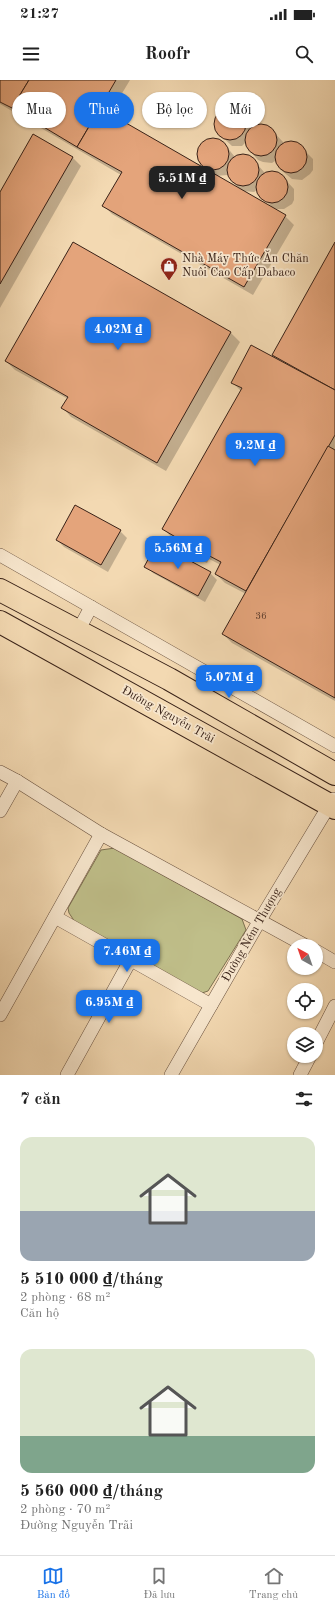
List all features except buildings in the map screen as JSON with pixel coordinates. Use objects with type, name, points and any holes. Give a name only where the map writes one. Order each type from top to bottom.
[{"type":"highway","points":[[0,590],[169,679],[335,774]]},
{"type":"highway","name":"Đường Nguyễn Trãi","points":[[0,622],[333,803]]},
{"type":"street","points":[[0,555],[335,746]]},
{"type":"street","points":[[78,631],[91,607]]},
{"type":"street","points":[[234,716],[245,695]]},
{"type":"street","points":[[0,772],[17,781],[101,834],[294,939]]},
{"type":"street","points":[[0,811],[17,781]]},
{"type":"street","name":"Đường Ném Thượng","points":[[171,1075],[260,920],[333,803]]},
{"type":"street","points":[[0,1016],[101,834]]},
{"type":"street","points":[[55,917],[130,961],[211,1005]]},
{"type":"street","points":[[323,955],[335,962]]},
{"type":"street","points":[[67,1075],[130,961]]},
{"type":"street","points":[[323,1029],[335,1006]]},
{"type":"street","points":[[300,1075],[306,1063]]},
{"type":"shaded area","points":[[115,848],[242,919],[246,930],[208,991],[199,994],[75,922],[69,913],[68,908],[101,850]]},
{"type":"place","name":"Nhà Máy Thức Ăn Chăn Nuôi Cao Cấp Dabaco","points":[[169,281]]}]
